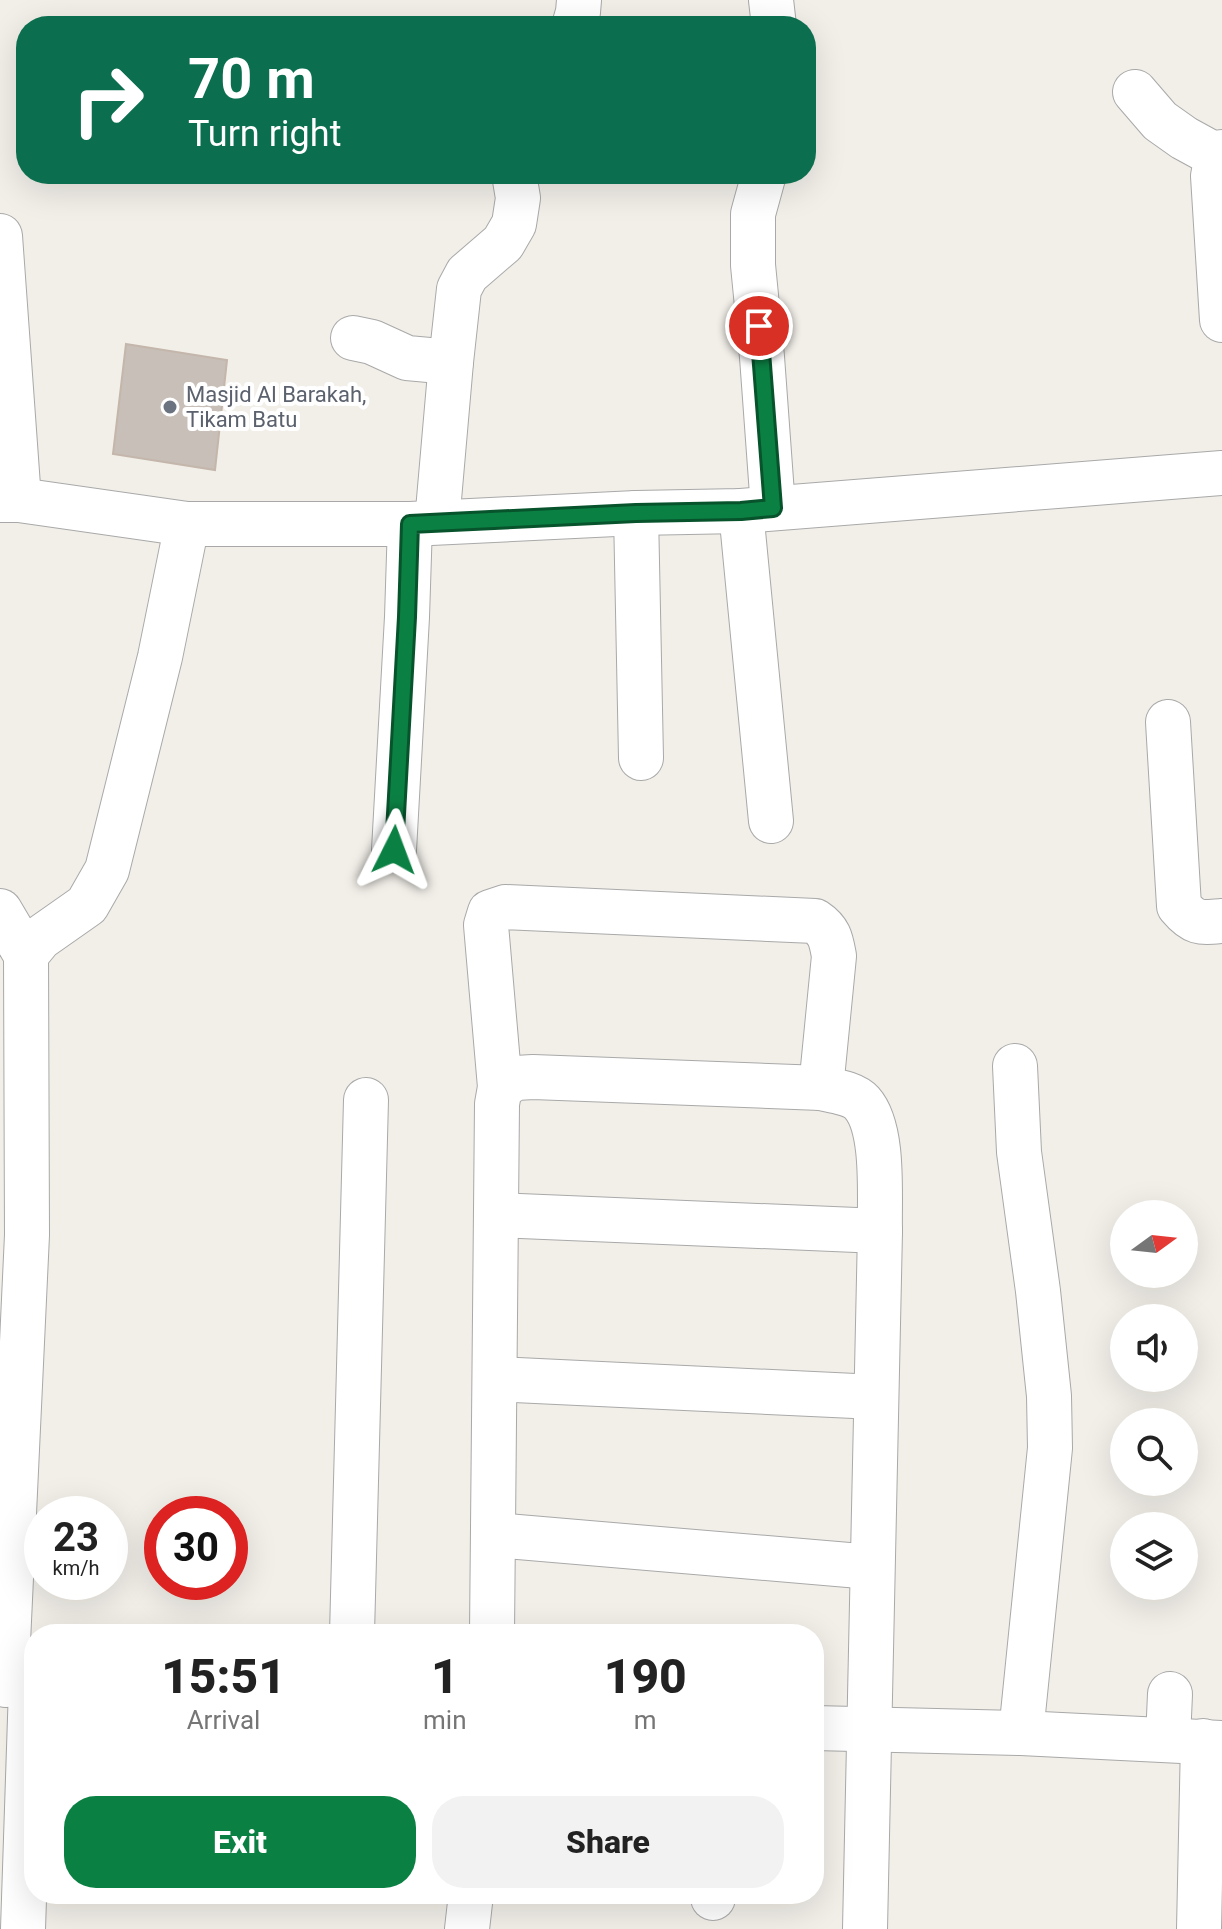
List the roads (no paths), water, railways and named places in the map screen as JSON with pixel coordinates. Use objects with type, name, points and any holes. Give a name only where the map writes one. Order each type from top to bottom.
[{"type":"street","points":[[1135,92],[1160,121],[1184,138],[1220,154],[1213,176],[1222,320]]},
{"type":"street","points":[[394,850],[407,617],[451,362],[459,289],[467,274],[503,243],[514,224],[518,198],[516,184]]},
{"type":"street","points":[[761,184],[753,214],[753,265],[757,509],[771,821]]},
{"type":"street","points":[[0,236],[10,500],[187,524],[423,523],[757,509],[1222,473]]},
{"type":"street","points":[[353,338],[372,342],[407,358],[451,362]]},
{"type":"street","points":[[636,513],[641,758]]},
{"type":"street","points":[[26,955],[40,938],[87,905],[107,870],[160,657],[187,524]]},
{"type":"street","points":[[1168,722],[1179,906],[1188,917],[1203,922],[1222,921]]},
{"type":"street","points":[[492,1624],[497,1104],[500,1087],[486,925],[490,912],[505,907],[815,921],[825,928],[834,956],[821,1088]]},
{"type":"street","points":[[0,911],[26,955],[27,1235],[18,1686],[23,1929]]},
{"type":"street","points":[[1015,1066],[1019,1152],[1049,1396],[1050,1448],[1021,1733]]},
{"type":"street","points":[[500,1087],[516,1078],[533,1077],[821,1088],[861,1101],[871,1117],[877,1138],[880,1231],[865,1929]]},
{"type":"street","points":[[352,1624],[366,1100]]},
{"type":"street","points":[[496,1215],[880,1231]]},
{"type":"street","points":[[495,1379],[876,1397]]},
{"type":"street","points":[[494,1535],[872,1567]]},
{"type":"street","points":[[1170,1694],[1198,1741],[1199,1929]]},
{"type":"street","points":[[824,1729],[1198,1741]]},
{"type":"street","points":[[467,1929],[470,1904]]},
{"type":"place","name":"Masjid Al Barakah, Tikam Batu","points":[[170,407]]}]
